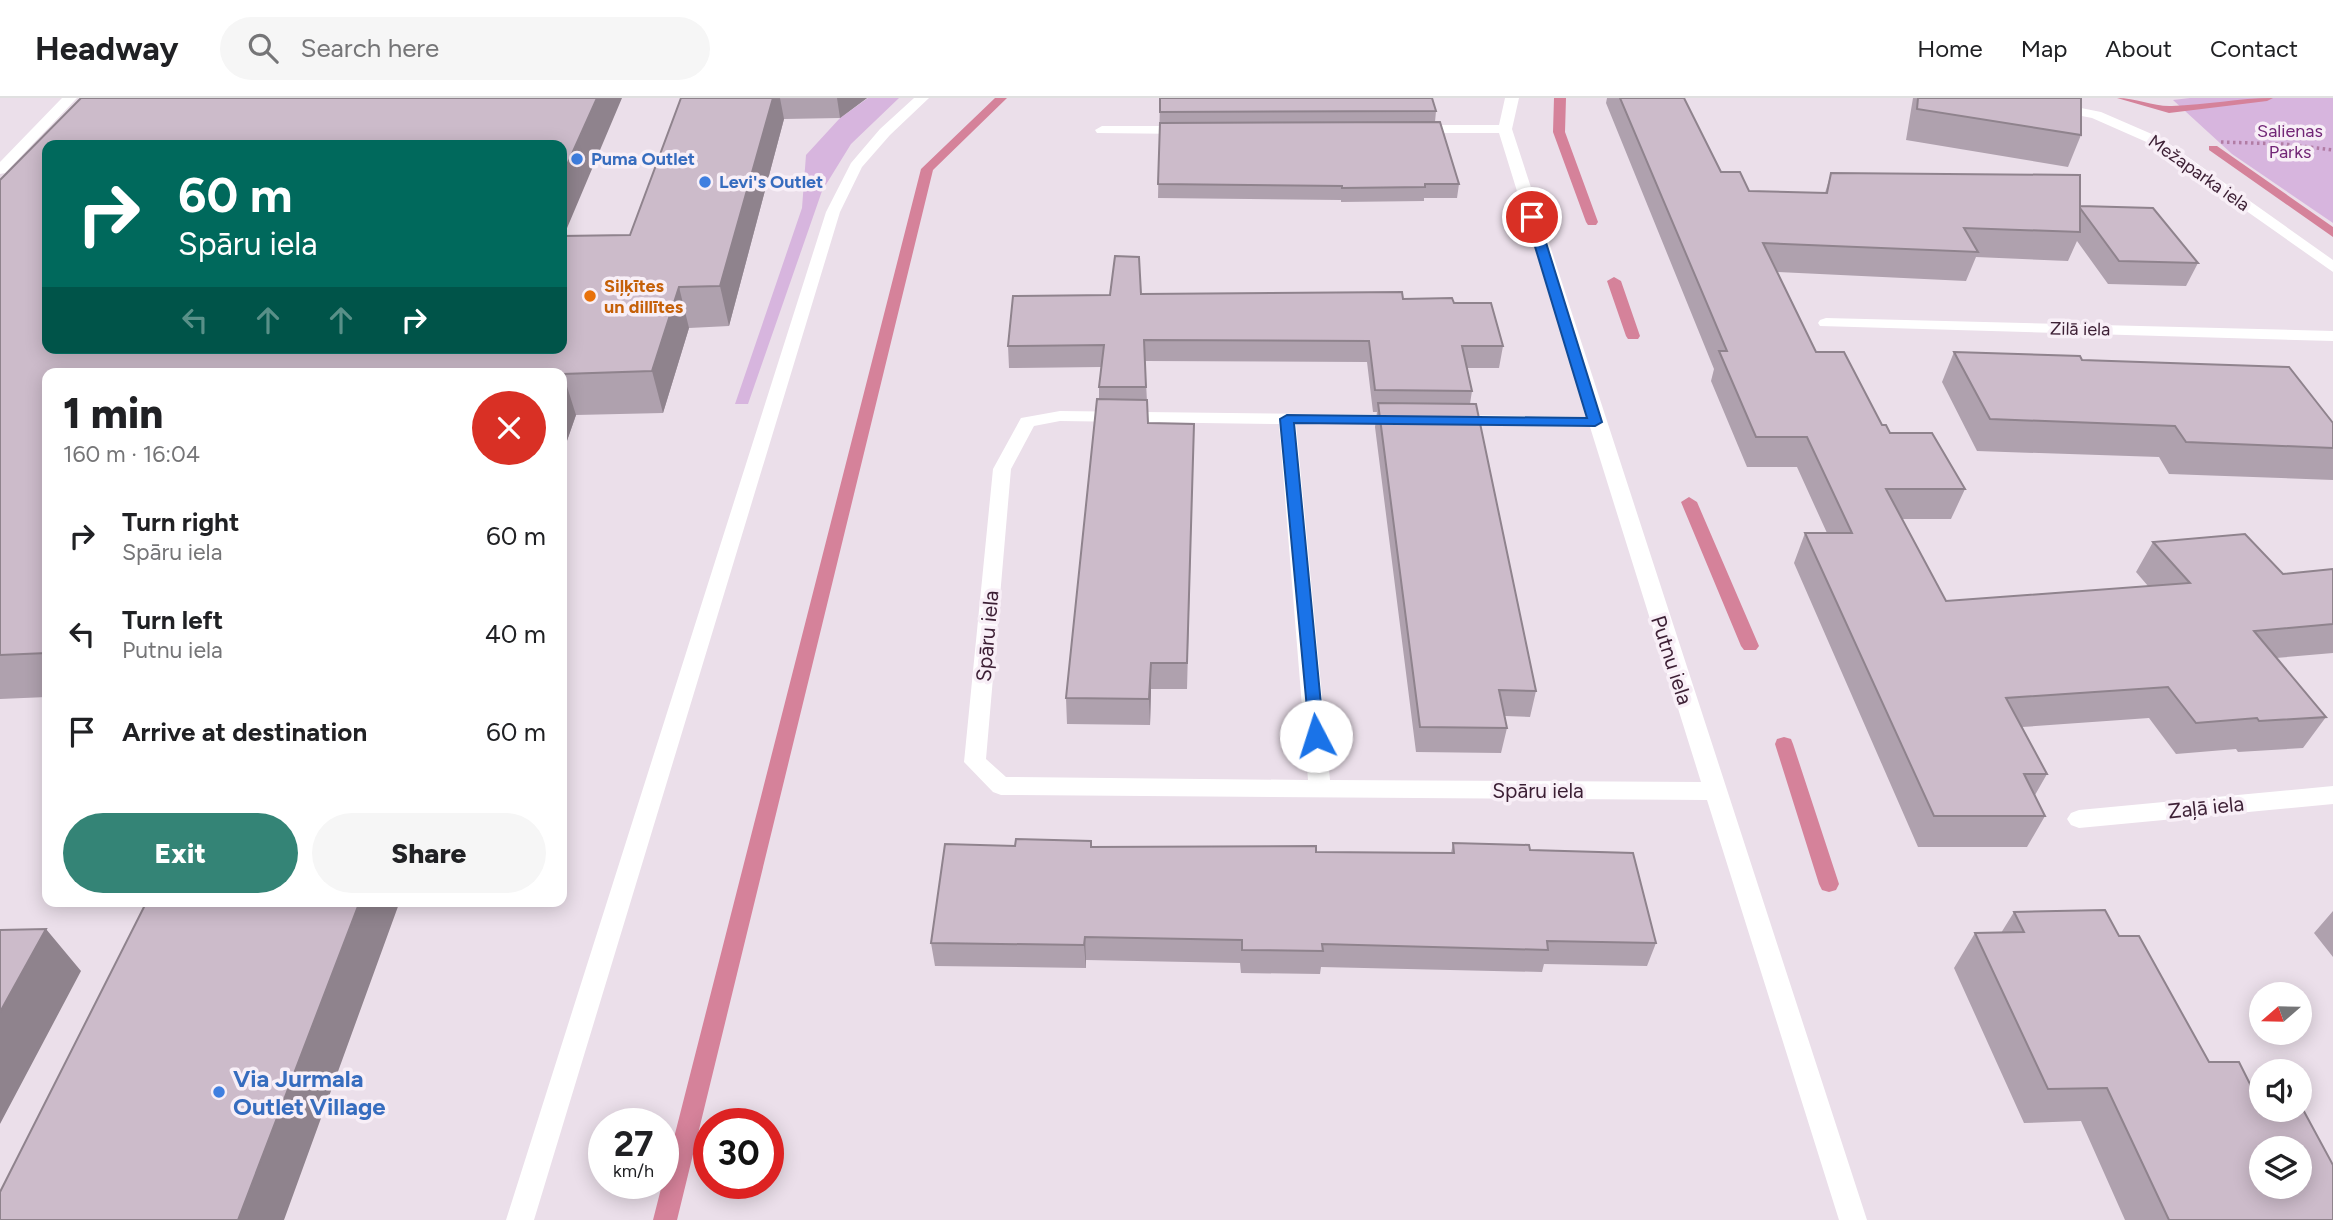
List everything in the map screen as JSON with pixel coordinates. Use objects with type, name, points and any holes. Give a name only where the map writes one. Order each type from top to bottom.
[{"type":"street","points":[[0,170],[70,98]]},
{"type":"street","points":[[520,1220],[833,212],[856,166],[885,132],[922,98]]},
{"type":"street","points":[[1402,130],[1505,129],[1513,98]]},
{"type":"street","name":"Mežaparka iela","points":[[2011,98],[2096,115],[2156,141],[2333,267]]},
{"type":"street","name":"Putnu iela","points":[[1505,129],[1595,422],[1853,1220]]},
{"type":"street","points":[[1102,130],[1198,130]]},
{"type":"street","name":"Zilā iela","points":[[1826,323],[2333,336]]},
{"type":"street","name":"Spāru iela","points":[[1595,422],[1060,416],[1027,422],[1002,469],[975,762],[1001,786],[1714,791]]},
{"type":"street","points":[[1287,419],[1321,789]]},
{"type":"street","name":"Zaļā iela","points":[[2079,819],[2333,795]]},
{"type":"path","points":[[2156,141],[2284,144],[2333,150]]},
{"type":"green space","points":[[868,98],[899,98],[851,144],[822,191],[748,404],[735,404],[802,208],[806,155],[840,118]]},
{"type":"green space","name":"Salienas Parks","points":[[2333,98],[2333,223],[2232,154],[2173,100]]},
{"type":"building","points":[[81,98],[597,98],[567,165],[567,140],[42,140],[42,354],[567,354],[567,236],[630,235],[681,98],[773,98],[720,286],[679,287],[652,371],[567,374],[567,368],[42,368],[42,653],[0,655],[0,180]]},
{"type":"building","points":[[1160,98],[1432,98],[1436,111],[1160,112]]},
{"type":"building","points":[[1620,98],[1684,98],[1721,172],[1740,172],[1749,191],[1827,193],[1831,173],[2080,175],[2080,232],[1964,228],[1978,252],[1763,243],[1816,352],[1844,352],[1882,425],[1886,425],[1890,433],[1932,433],[1965,489],[1886,489],[1946,601],[2190,583],[2153,542],[2245,534],[2283,574],[2333,569],[2333,624],[2254,631],[2326,717],[2259,721],[2257,718],[2196,723],[2168,687],[2006,698],[2047,774],[2024,774],[2045,816],[1934,816],[1805,533],[1852,533],[1807,437],[1756,437],[1719,351],[1727,351]]},
{"type":"building","points":[[1918,98],[2081,98],[2081,135],[1917,109]]},
{"type":"building","points":[[1440,122],[1459,184],[1342,188],[1158,184],[1160,123]]},
{"type":"building","points":[[2080,206],[2153,208],[2198,263],[2119,261]]},
{"type":"building","points":[[1115,256],[1139,257],[1141,294],[1402,292],[1403,299],[1452,298],[1454,303],[1491,303],[1503,346],[1462,346],[1472,391],[1375,390],[1369,341],[1144,340],[1146,387],[1099,387],[1104,345],[1008,346],[1013,296],[1110,295]]},
{"type":"building","points":[[1954,352],[2080,356],[2082,360],[2289,367],[2333,423],[2333,448],[2186,442],[2175,426],[1990,419]]},
{"type":"building","points":[[1097,399],[1147,400],[1148,423],[1194,424],[1187,663],[1151,663],[1149,699],[1066,698]]},
{"type":"building","points":[[1378,403],[1476,404],[1536,691],[1499,690],[1507,728],[1420,727]]},
{"type":"building","points":[[1016,839],[1091,841],[1091,847],[1316,846],[1316,852],[1454,853],[1453,843],[1529,845],[1530,850],[1633,853],[1656,943],[1547,941],[1548,950],[1322,944],[1323,951],[1242,950],[1242,940],[1085,937],[1084,945],[931,943],[945,844],[1015,846]]},
{"type":"building","name":"Via Jurmala Outlet Village","points":[[144,907],[358,907],[238,1220],[0,1220],[0,1192]]},
{"type":"building","points":[[2105,910],[2119,936],[2139,936],[2209,1062],[2239,1062],[2249,1082],[2249,1122],[2310,1122],[2333,1165],[2333,1220],[2169,1220],[2107,1088],[2048,1089],[1975,933],[2024,932],[2014,912]]},
{"type":"building","points":[[46,929],[0,1012],[0,930]]},
{"type":"waterway","points":[[665,1220],[927,169],[1001,98]]},
{"type":"waterway","points":[[1560,98],[1559,132],[1592,222]]},
{"type":"waterway","points":[[2123,98],[2169,110],[2267,98]]},
{"type":"waterway","points":[[2213,148],[2333,233]]},
{"type":"waterway","points":[[1614,281],[1633,336]]},
{"type":"waterway","points":[[1689,502],[1750,646]]},
{"type":"waterway","points":[[1784,744],[1829,884]]},
{"type":"place","name":"Puma Outlet","points":[[577,159]]},
{"type":"place","name":"Levi's Outlet","points":[[705,182]]},
{"type":"place","name":"Siļķītes un dillītes","points":[[590,296]]},
{"type":"place","name":"Via Jurmala Outlet Village","points":[[219,1092]]},
{"type":"route","points":[[1316,736],[1287,419],[1595,422],[1532,217]]}]
